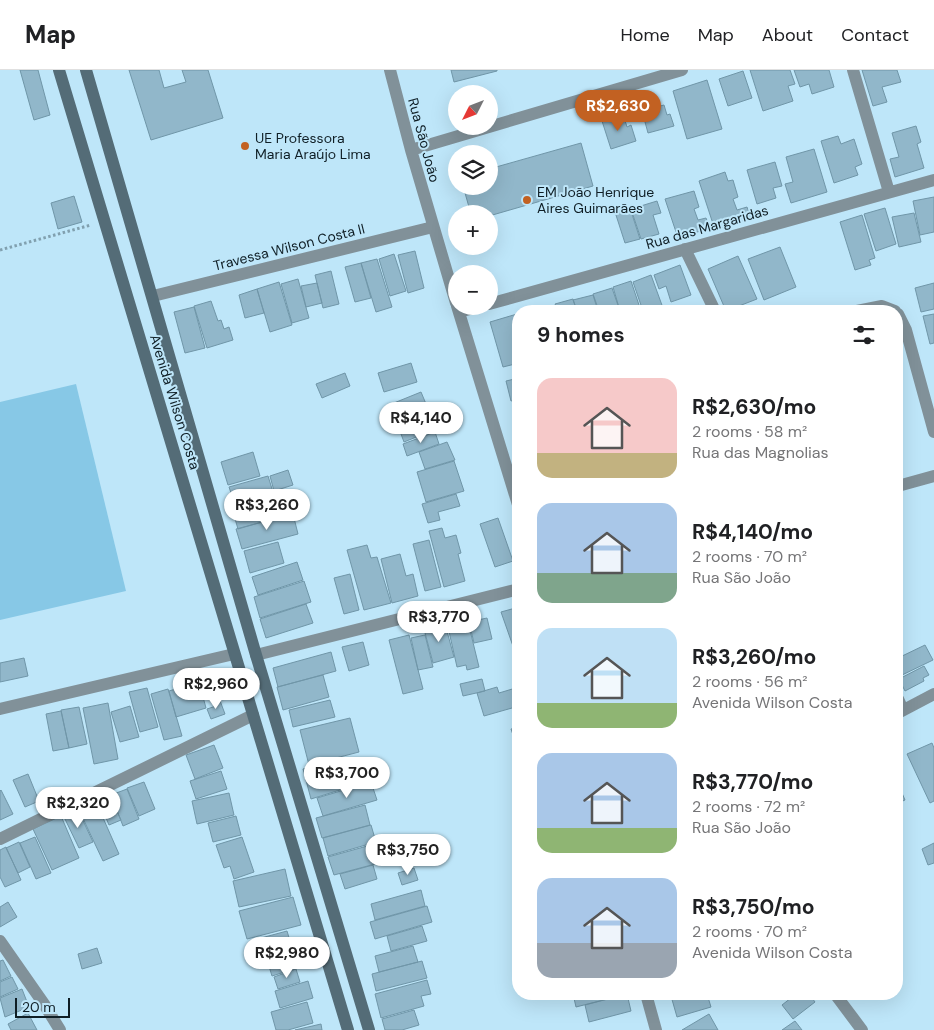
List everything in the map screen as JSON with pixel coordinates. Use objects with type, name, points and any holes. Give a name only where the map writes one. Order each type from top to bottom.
[{"type":"street","name":"Avenida Wilson Costa","points":[[59,70],[348,1030]]},
{"type":"street","points":[[86,70],[256,655],[369,1030]]},
{"type":"street","name":"Rua São João","points":[[390,70],[411,150],[448,275]]},
{"type":"street","points":[[853,70],[888,192]]},
{"type":"street","points":[[411,150],[677,71]]},
{"type":"street","name":"Rua das Margaridas","points":[[498,301],[934,180]]},
{"type":"street","name":"Travessa Wilson Costa II","points":[[153,296],[433,227]]},
{"type":"street","points":[[685,249],[712,305]]},
{"type":"street","name":"Rua São João","points":[[460,315],[512,485]]},
{"type":"street","points":[[903,324],[934,432]]},
{"type":"street","points":[[147,359],[168,353]]},
{"type":"street","points":[[903,485],[934,476]]},
{"type":"street","points":[[256,655],[512,591]]},
{"type":"street","points":[[0,709],[234,654]]},
{"type":"street","points":[[903,706],[934,694]]},
{"type":"street","points":[[0,839],[253,715]]},
{"type":"street","points":[[0,941],[39,996],[60,1030]]},
{"type":"street","points":[[648,1000],[656,1030]]},
{"type":"street","points":[[840,1000],[862,1030]]},
{"type":"path","points":[[0,250],[106,222]]},
{"type":"shaded area","points":[[76,384],[126,591],[0,620],[0,402]]},
{"type":"building","points":[[20,70],[38,70],[50,115],[34,120]]},
{"type":"building","points":[[129,70],[159,70],[164,88],[186,82],[182,70],[208,70],[223,118],[151,140]]},
{"type":"building","points":[[451,70],[497,70],[497,71],[454,82]]},
{"type":"building","points":[[750,70],[790,70],[795,84],[788,86],[793,101],[763,111]]},
{"type":"building","points":[[794,70],[829,70],[834,87],[812,94],[809,84],[800,87]]},
{"type":"building","points":[[862,70],[897,70],[901,82],[882,87],[887,102],[873,106]]},
{"type":"building","points":[[743,71],[752,98],[728,106],[719,79]]},
{"type":"building","points":[[707,80],[722,129],[687,139],[673,91]]},
{"type":"building","points":[[664,105],[667,115],[670,114],[674,126],[648,133],[642,111]]},
{"type":"building","points":[[623,114],[627,127],[631,125],[636,141],[611,149],[602,121]]},
{"type":"building","points":[[916,126],[921,142],[917,144],[924,168],[895,177],[890,159],[899,157],[892,133]]},
{"type":"building","points":[[838,136],[841,144],[854,139],[862,164],[855,167],[858,175],[834,183],[821,141]]},
{"type":"building","points":[[581,143],[593,186],[498,213],[498,205],[468,205],[466,195],[498,195],[498,166]]},
{"type":"building","points":[[814,149],[827,192],[791,203],[785,184],[793,182],[786,157]]},
{"type":"building","points":[[775,162],[782,186],[773,188],[776,198],[757,204],[747,170]]},
{"type":"building","points":[[725,172],[728,181],[733,180],[738,197],[733,199],[737,210],[747,207],[751,218],[715,230],[699,181]]},
{"type":"building","points":[[694,191],[699,207],[694,209],[698,220],[706,218],[710,228],[678,238],[665,199]]},
{"type":"building","points":[[74,196],[82,222],[58,229],[51,203]]},
{"type":"building","points":[[934,197],[934,232],[920,235],[913,201]]},
{"type":"building","points":[[657,201],[661,213],[653,215],[659,234],[641,239],[631,209]]},
{"type":"building","points":[[630,208],[640,239],[625,243],[615,212]]},
{"type":"building","points":[[885,208],[896,244],[876,251],[864,214]]},
{"type":"building","points":[[914,213],[921,242],[899,247],[892,217]]},
{"type":"building","points":[[862,215],[875,258],[869,260],[871,265],[855,270],[840,222]]},
{"type":"building","points":[[780,247],[796,287],[764,300],[748,259]]},
{"type":"building","points":[[415,251],[424,288],[408,293],[398,255]]},
{"type":"building","points":[[394,254],[406,291],[390,296],[379,259]]},
{"type":"building","points":[[738,256],[757,299],[742,305],[723,305],[708,269]]},
{"type":"building","points":[[377,259],[392,307],[376,312],[361,263]]},
{"type":"building","points":[[361,263],[371,298],[355,302],[345,267]]},
{"type":"building","points":[[680,265],[691,295],[671,302],[666,286],[659,289],[654,275]]},
{"type":"building","points":[[331,271],[339,304],[323,308],[315,275]]},
{"type":"building","points":[[651,275],[662,305],[641,305],[633,282]]},
{"type":"building","points":[[298,279],[309,318],[292,323],[281,284]]},
{"type":"building","points":[[631,281],[639,305],[618,305],[613,287]]},
{"type":"building","points":[[279,282],[292,325],[270,332],[257,289]]},
{"type":"building","points":[[317,283],[322,303],[306,307],[301,286]]},
{"type":"building","points":[[934,283],[934,309],[921,312],[915,288]]},
{"type":"building","points":[[612,288],[618,305],[597,305],[593,294]]},
{"type":"building","points":[[257,289],[264,313],[245,318],[239,295]]},
{"type":"building","points":[[593,295],[596,305],[575,305],[573,300]]},
{"type":"building","points":[[573,299],[575,305],[555,305]]},
{"type":"building","points":[[211,301],[218,321],[221,320],[224,329],[229,327],[233,340],[207,348],[194,306]]},
{"type":"building","points":[[194,307],[205,348],[185,353],[174,312]]},
{"type":"building","points":[[934,314],[934,343],[930,344],[923,316]]},
{"type":"building","points":[[512,315],[512,365],[503,367],[490,322]]},
{"type":"building","points":[[411,363],[417,382],[384,392],[378,373]]},
{"type":"building","points":[[345,373],[350,386],[322,398],[316,384]]},
{"type":"building","points":[[512,380],[512,401],[511,401],[506,381]]},
{"type":"building","points":[[421,392],[429,411],[397,424],[389,405]]},
{"type":"building","points":[[430,412],[436,429],[404,442],[398,426]]},
{"type":"building","points":[[435,432],[439,444],[407,456],[403,444]]},
{"type":"building","points":[[447,442],[455,460],[425,469],[419,452]]},
{"type":"building","points":[[253,452],[260,476],[228,485],[221,462]]},
{"type":"building","points":[[454,461],[464,491],[426,502],[417,472]]},
{"type":"building","points":[[288,470],[293,485],[274,491],[270,476]]},
{"type":"building","points":[[268,476],[273,492],[234,502],[229,487]]},
{"type":"building","points":[[272,493],[279,517],[238,529],[231,505]]},
{"type":"building","points":[[456,494],[460,506],[438,512],[440,520],[428,523],[422,504]]},
{"type":"building","points":[[293,514],[298,534],[242,549],[236,529]]},
{"type":"building","points":[[498,518],[512,561],[495,567],[480,524]]},
{"type":"building","points":[[442,528],[445,538],[456,535],[461,553],[458,554],[465,581],[444,587],[429,531]]},
{"type":"building","points":[[429,540],[441,587],[425,591],[413,544]]},
{"type":"building","points":[[278,542],[284,563],[250,573],[244,551]]},
{"type":"building","points":[[367,545],[371,558],[377,557],[391,603],[364,610],[347,550]]},
{"type":"building","points":[[400,554],[406,576],[413,574],[418,596],[392,603],[381,559]]},
{"type":"building","points":[[297,562],[303,580],[258,595],[252,577]]},
{"type":"building","points":[[350,574],[359,610],[344,614],[334,578]]},
{"type":"building","points":[[304,581],[311,602],[260,618],[254,597]]},
{"type":"building","points":[[306,604],[313,623],[266,638],[260,619]]},
{"type":"building","points":[[512,609],[512,643],[501,612]]},
{"type":"building","points":[[487,618],[492,639],[474,643],[469,622]]},
{"type":"building","points":[[468,622],[479,667],[467,670],[466,665],[457,667],[448,627]]},
{"type":"building","points":[[445,624],[454,657],[433,663],[424,629]]},
{"type":"building","points":[[409,635],[423,689],[403,694],[389,640]]},
{"type":"building","points":[[425,635],[433,667],[418,670],[411,638]]},
{"type":"building","points":[[363,642],[369,665],[349,671],[342,647]]},
{"type":"building","points":[[925,645],[933,660],[903,675],[903,656]]},
{"type":"building","points":[[331,652],[336,671],[278,687],[273,668]]},
{"type":"building","points":[[24,658],[28,676],[0,682],[0,663]]},
{"type":"building","points":[[924,666],[929,675],[923,678],[924,681],[905,691],[903,677]]},
{"type":"building","points":[[323,675],[329,697],[283,710],[277,687]]},
{"type":"building","points":[[482,679],[485,691],[463,696],[460,684]]},
{"type":"building","points":[[199,682],[206,708],[176,717],[169,691]]},
{"type":"building","points":[[497,687],[499,693],[512,689],[512,708],[484,716],[477,693]]},
{"type":"building","points":[[147,688],[158,727],[140,732],[129,692]]},
{"type":"building","points":[[168,689],[182,736],[164,740],[151,694]]},
{"type":"building","points":[[219,698],[225,714],[211,719],[207,709],[216,706],[214,700]]},
{"type":"building","points":[[330,700],[335,717],[293,727],[289,710]]},
{"type":"building","points":[[108,703],[118,759],[94,764],[83,708]]},
{"type":"building","points":[[130,706],[139,737],[120,742],[111,712]]},
{"type":"building","points":[[79,707],[87,744],[69,748],[61,710]]},
{"type":"building","points":[[61,711],[69,748],[53,751],[46,714]]},
{"type":"building","points":[[350,718],[359,752],[309,765],[300,730]]},
{"type":"building","points":[[932,743],[934,748],[934,801],[930,803],[907,754]]},
{"type":"building","points":[[214,745],[223,768],[195,779],[186,755]]},
{"type":"building","points":[[318,764],[323,780],[352,772],[356,785],[311,799],[303,769]]},
{"type":"building","points":[[221,771],[227,789],[196,799],[190,781]]},
{"type":"building","points":[[28,774],[39,801],[25,807],[13,780]]},
{"type":"building","points":[[144,782],[155,809],[139,816],[127,788]]},
{"type":"building","points":[[371,782],[377,800],[323,816],[317,798]]},
{"type":"building","points":[[127,789],[139,819],[123,826],[111,795]]},
{"type":"building","points":[[0,791],[13,814],[0,820]]},
{"type":"building","points":[[229,793],[234,815],[197,824],[192,801]]},
{"type":"building","points":[[112,800],[121,820],[109,825],[101,806]]},
{"type":"building","points":[[96,802],[119,854],[103,861],[79,810]]},
{"type":"building","points":[[365,805],[370,825],[322,838],[316,818]]},
{"type":"building","points":[[78,810],[93,842],[79,848],[64,817]]},
{"type":"building","points":[[61,816],[79,858],[52,870],[33,829]]},
{"type":"building","points":[[236,816],[241,835],[213,842],[208,823]]},
{"type":"building","points":[[371,825],[376,842],[328,856],[323,838]]},
{"type":"building","points":[[35,837],[51,873],[36,879],[20,843]]},
{"type":"building","points":[[242,837],[254,872],[234,879],[230,866],[224,868],[216,845]]},
{"type":"building","points":[[385,841],[390,860],[334,875],[328,857]]},
{"type":"building","points":[[19,842],[30,867],[18,873],[6,848]]},
{"type":"building","points":[[934,843],[934,863],[928,865],[922,849]]},
{"type":"building","points":[[6,847],[21,880],[5,887],[0,877],[0,850]]},
{"type":"building","points":[[373,865],[377,879],[345,889],[340,874]]},
{"type":"building","points":[[414,868],[418,880],[402,885],[398,873]]},
{"type":"building","points":[[285,869],[291,896],[239,907],[233,881]]},
{"type":"building","points":[[421,890],[425,906],[375,920],[371,904]]},
{"type":"building","points":[[293,897],[301,925],[247,939],[239,911]]},
{"type":"building","points":[[8,902],[17,917],[0,927],[0,907]]},
{"type":"building","points":[[427,906],[432,922],[375,939],[370,922]]},
{"type":"building","points":[[422,926],[427,941],[391,951],[387,936]]},
{"type":"building","points":[[287,931],[294,954],[257,965],[250,941]]},
{"type":"building","points":[[413,946],[418,962],[379,972],[375,956]]},
{"type":"building","points":[[97,948],[102,963],[82,969],[78,954]]},
{"type":"building","points":[[303,953],[307,965],[272,976],[268,963]]},
{"type":"building","points":[[3,960],[11,976],[0,981],[0,961]]},
{"type":"building","points":[[422,961],[427,978],[376,991],[372,974]]},
{"type":"building","points":[[296,969],[300,982],[278,989],[274,977]]},
{"type":"building","points":[[12,977],[18,989],[0,997],[0,982]]},
{"type":"building","points":[[427,980],[431,994],[421,996],[424,1006],[381,1018],[375,994]]},
{"type":"building","points":[[308,981],[313,998],[280,1008],[275,991]]},
{"type":"building","points":[[22,989],[29,1007],[5,1017],[0,998]]},
{"type":"building","points":[[574,1000],[603,1000],[576,1007]]},
{"type":"building","points":[[604,1000],[628,1000],[631,1011],[589,1022],[585,1005]]},
{"type":"building","points":[[672,1000],[709,1000],[711,1007],[677,1017]]},
{"type":"building","points":[[788,1000],[814,1000],[815,1002],[793,1019],[782,1005]]},
{"type":"building","points":[[307,1002],[313,1023],[288,1030],[276,1030],[271,1012]]},
{"type":"building","points":[[414,1010],[419,1025],[402,1030],[385,1030],[382,1019]]},
{"type":"building","points":[[28,1013],[37,1030],[11,1030],[8,1024]]},
{"type":"building","points":[[709,1014],[718,1030],[682,1030]]},
{"type":"building","points":[[795,1021],[802,1030],[782,1030]]},
{"type":"building","points":[[321,1024],[322,1030],[295,1030]]},
{"type":"place","name":"UE Professora Maria Araújo Lima","points":[[245,146]]},
{"type":"place","name":"EM João Henrique Aires Guimarães","points":[[527,200]]}]
